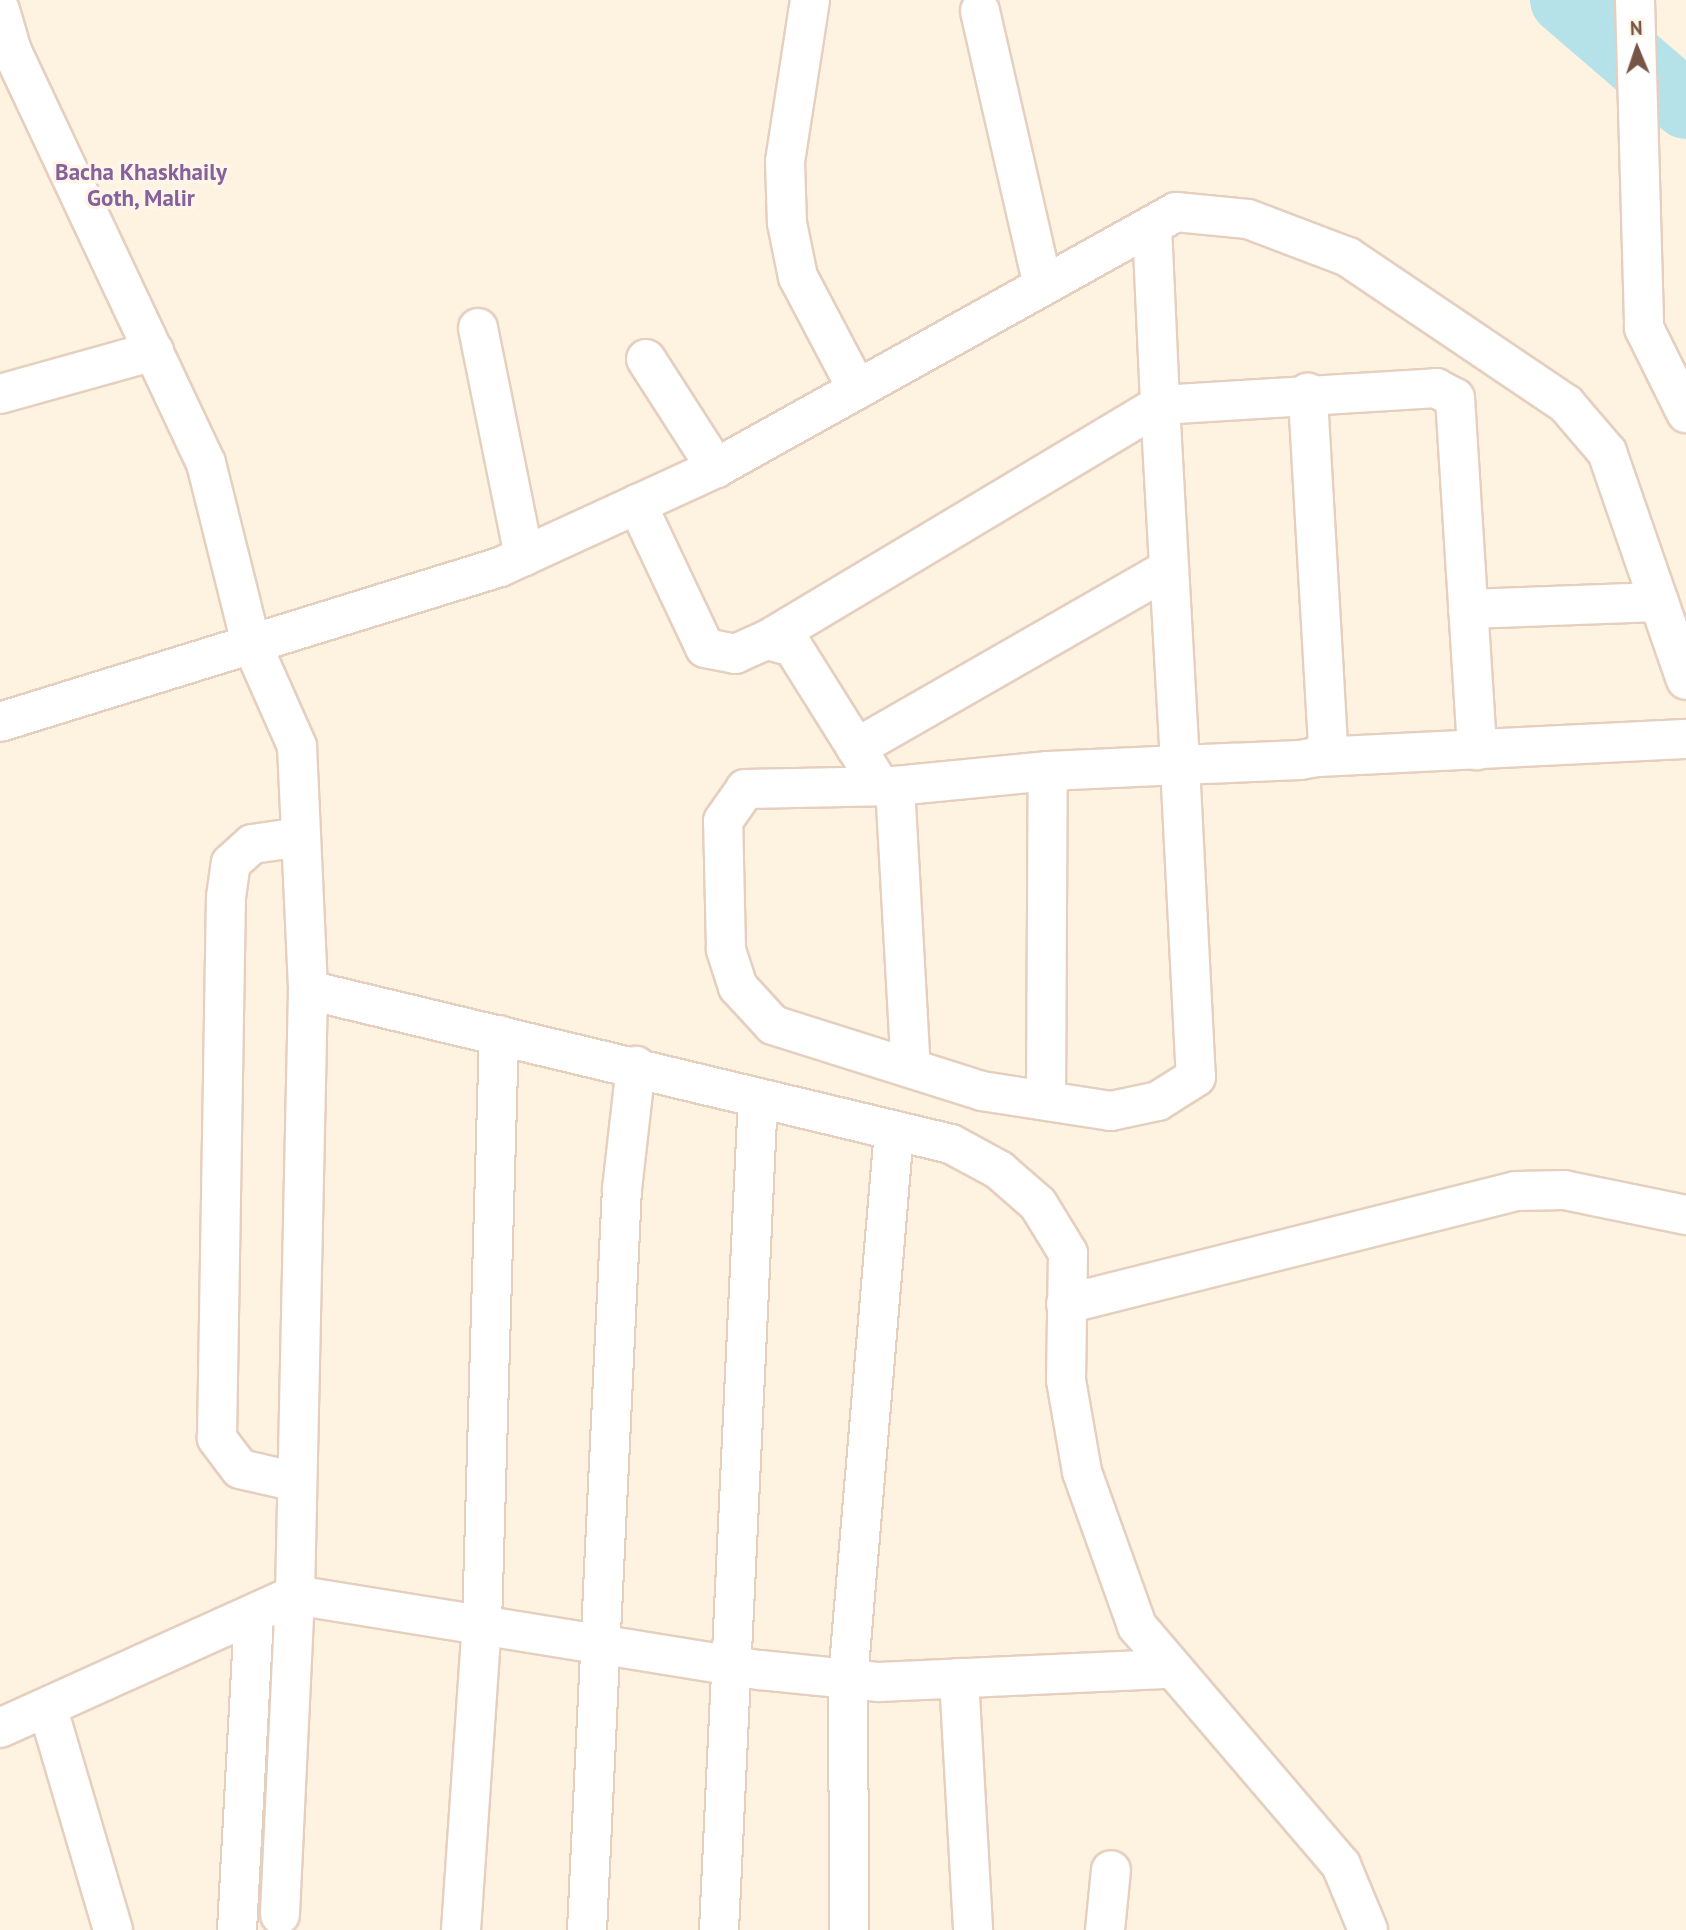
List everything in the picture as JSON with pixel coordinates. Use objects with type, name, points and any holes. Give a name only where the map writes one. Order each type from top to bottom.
[{"type":"street","points":[[810,0],[785,161],[787,223],[798,277],[857,389]]},
{"type":"street","points":[[1635,0],[1637,185],[1644,328],[1686,413]]},
{"type":"street","points":[[0,10],[12,51],[206,463],[250,640],[297,746],[308,990],[295,1595],[279,1915]]},
{"type":"street","points":[[980,11],[1043,285]]},
{"type":"street","points":[[0,722],[250,640],[524,556],[716,468],[1176,212],[1248,219],[1348,257],[1566,404],[1607,452],[1686,680]]},
{"type":"street","points":[[1152,226],[1160,405],[1180,765],[1196,1077],[1158,1101],[1111,1111],[982,1091],[773,1025],[738,987],[726,949],[722,845],[730,804],[744,789],[887,785],[1048,771],[1180,765],[1686,739]]},
{"type":"street","points":[[478,328],[524,556]]},
{"type":"street","points":[[0,394],[154,352]]},
{"type":"street","points":[[646,359],[716,468]]},
{"type":"street","points":[[637,504],[705,648],[735,654],[767,640],[1160,405],[1308,393],[1436,388],[1455,398],[1477,750]]},
{"type":"street","points":[[1308,393],[1328,745],[1317,757]]},
{"type":"street","points":[[856,748],[1169,569]]},
{"type":"street","points":[[1468,609],[1659,602]]},
{"type":"street","points":[[767,640],[793,647],[856,748],[887,785],[911,1068]]},
{"type":"street","points":[[1046,1100],[1048,771]]},
{"type":"street","points":[[297,1482],[240,1469],[217,1438],[226,897],[231,863],[252,844],[301,837]]},
{"type":"street","points":[[308,990],[636,1066],[951,1144],[999,1170],[1038,1204],[1068,1253],[1066,1380],[1082,1472],[1138,1626],[1170,1669],[1341,1865],[1368,1930]]},
{"type":"street","points":[[461,1930],[482,1624],[499,1035]]},
{"type":"street","points":[[587,1930],[622,1189],[636,1066]]},
{"type":"street","points":[[719,1930],[758,1098]]},
{"type":"street","points":[[849,1930],[848,1679],[894,1131]]},
{"type":"street","points":[[1066,1304],[1516,1191],[1564,1190],[1686,1214]]},
{"type":"street","points":[[0,1728],[48,1709],[295,1595],[730,1665],[848,1679],[959,1678],[1170,1669]]},
{"type":"street","points":[[237,1930],[254,1614]]},
{"type":"street","points":[[959,1678],[973,1930]]},
{"type":"street","points":[[48,1709],[113,1930]]},
{"type":"street","points":[[1105,1930],[1111,1870]]},
{"type":"waterway","points":[[1564,0],[1686,105]]},
{"type":"district","name":"Bacha Khaskhaily Goth, Malir","points":[[141,185]]}]
